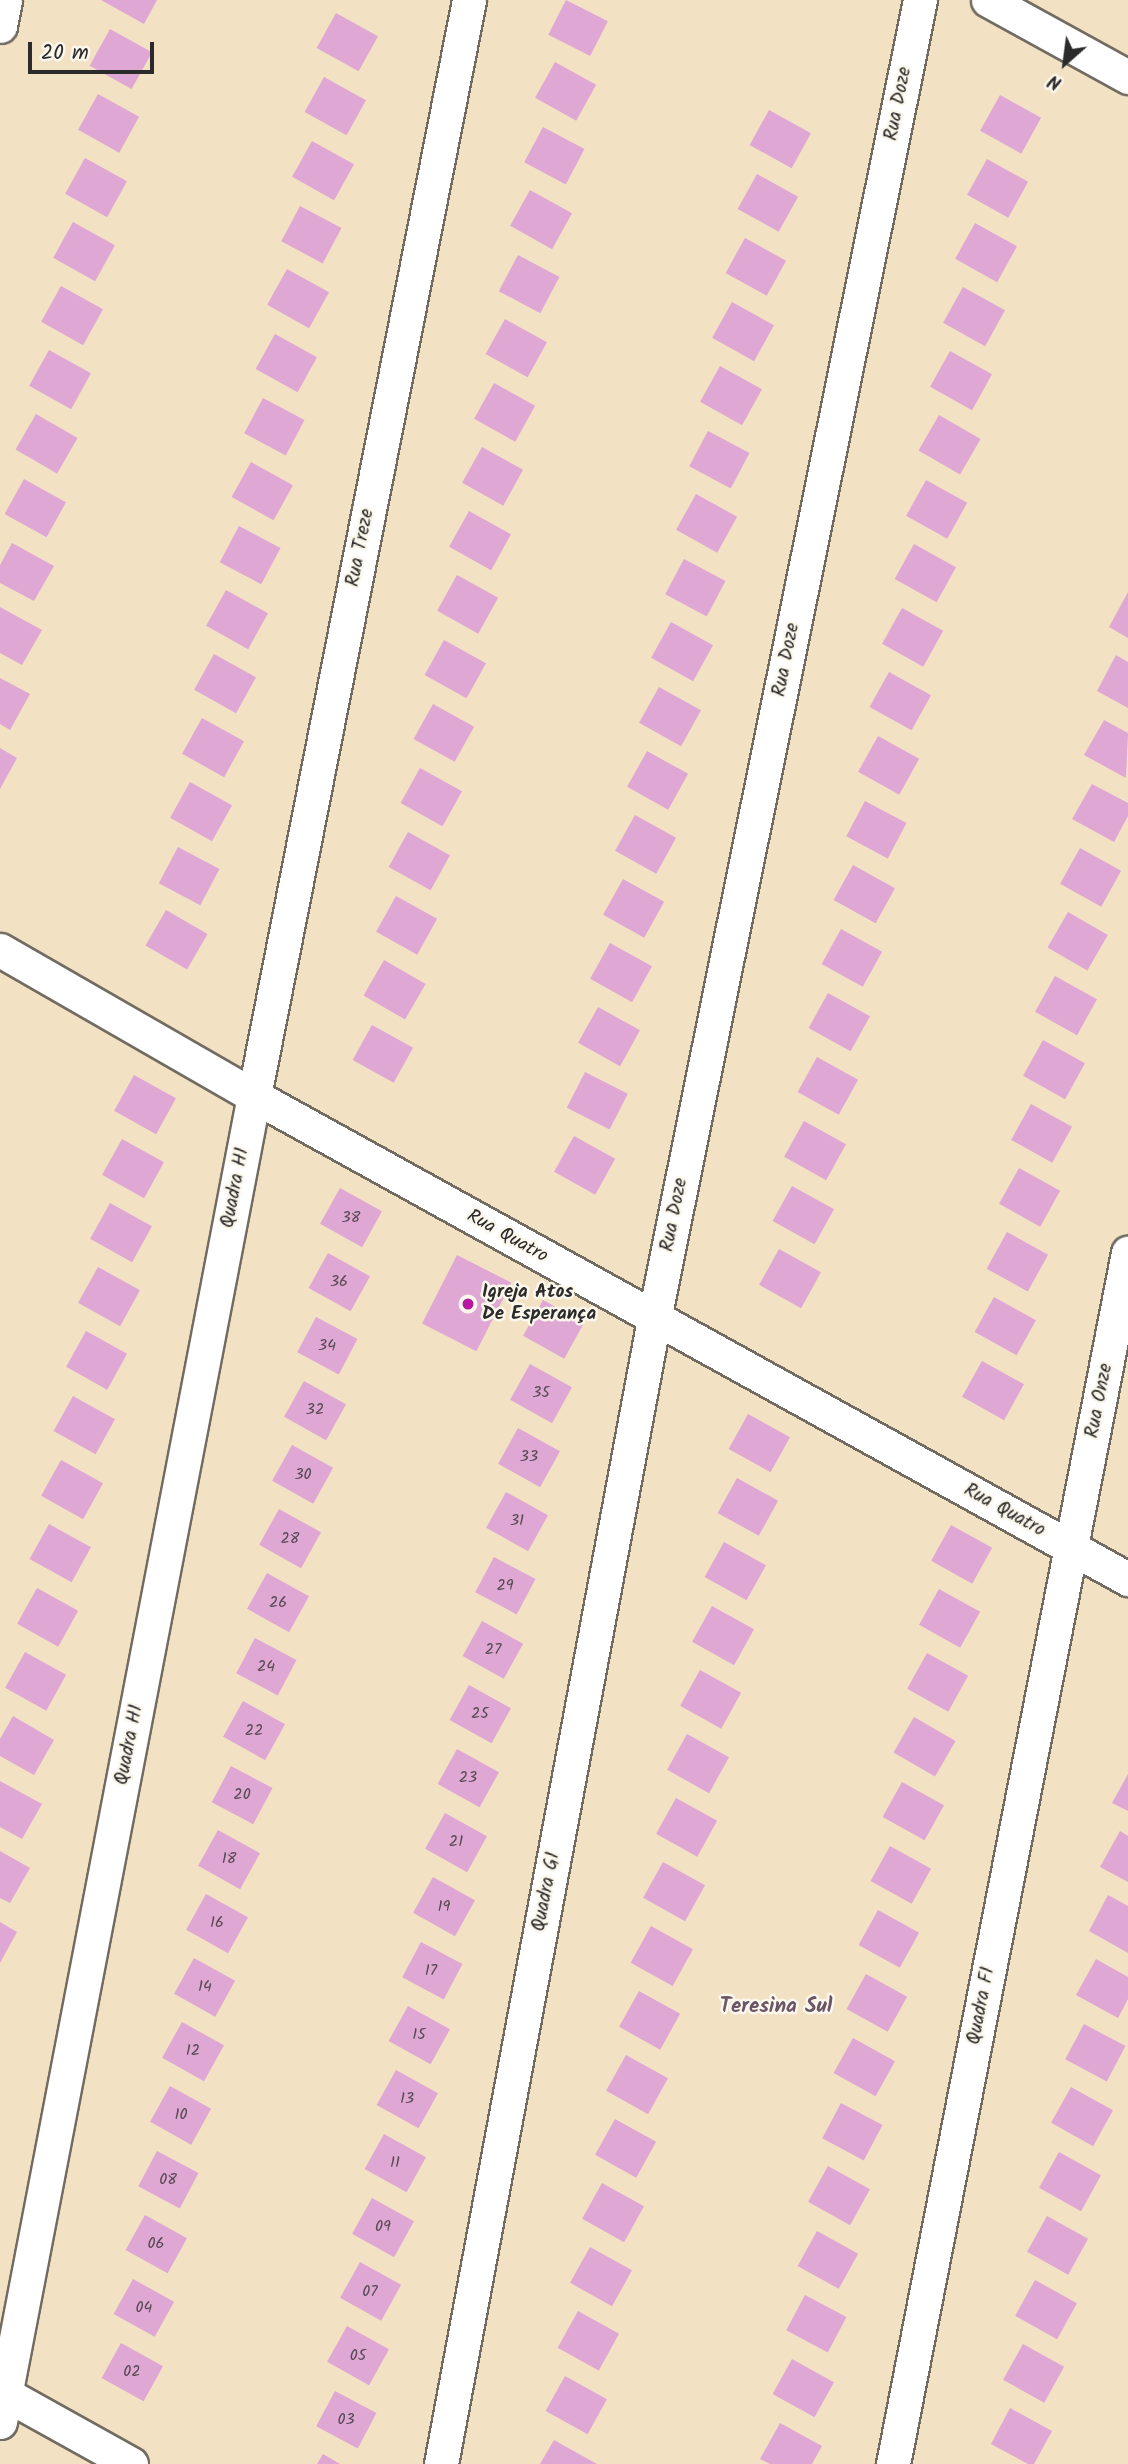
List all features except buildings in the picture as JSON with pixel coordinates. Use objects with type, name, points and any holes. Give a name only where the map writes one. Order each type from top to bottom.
[{"type":"street","points":[[0,26],[5,0]]},
{"type":"street","name":"Rua Treze","points":[[254,1096],[469,0]]},
{"type":"street","name":"Rua Doze","points":[[654,1319],[920,0]]},
{"type":"street","points":[[988,0],[1128,77]]},
{"type":"street","name":"Rua Quatro","points":[[0,950],[254,1096],[1128,1579]]},
{"type":"street","name":"Quadra H1","points":[[2,2402],[254,1096]]},
{"type":"street","name":"Rua Onze","points":[[1072,1548],[1128,1253]]},
{"type":"street","name":"Quadra G1","points":[[441,2464],[654,1319]]},
{"type":"street","name":"Quadra F1","points":[[892,2464],[1072,1548]]},
{"type":"street","points":[[2,2402],[131,2464]]},
{"type":"place","name":"Igreja Atos De Esperança","points":[[468,1304]]},
{"type":"district","name":"Teresina Sul","points":[[776,2007]]}]
